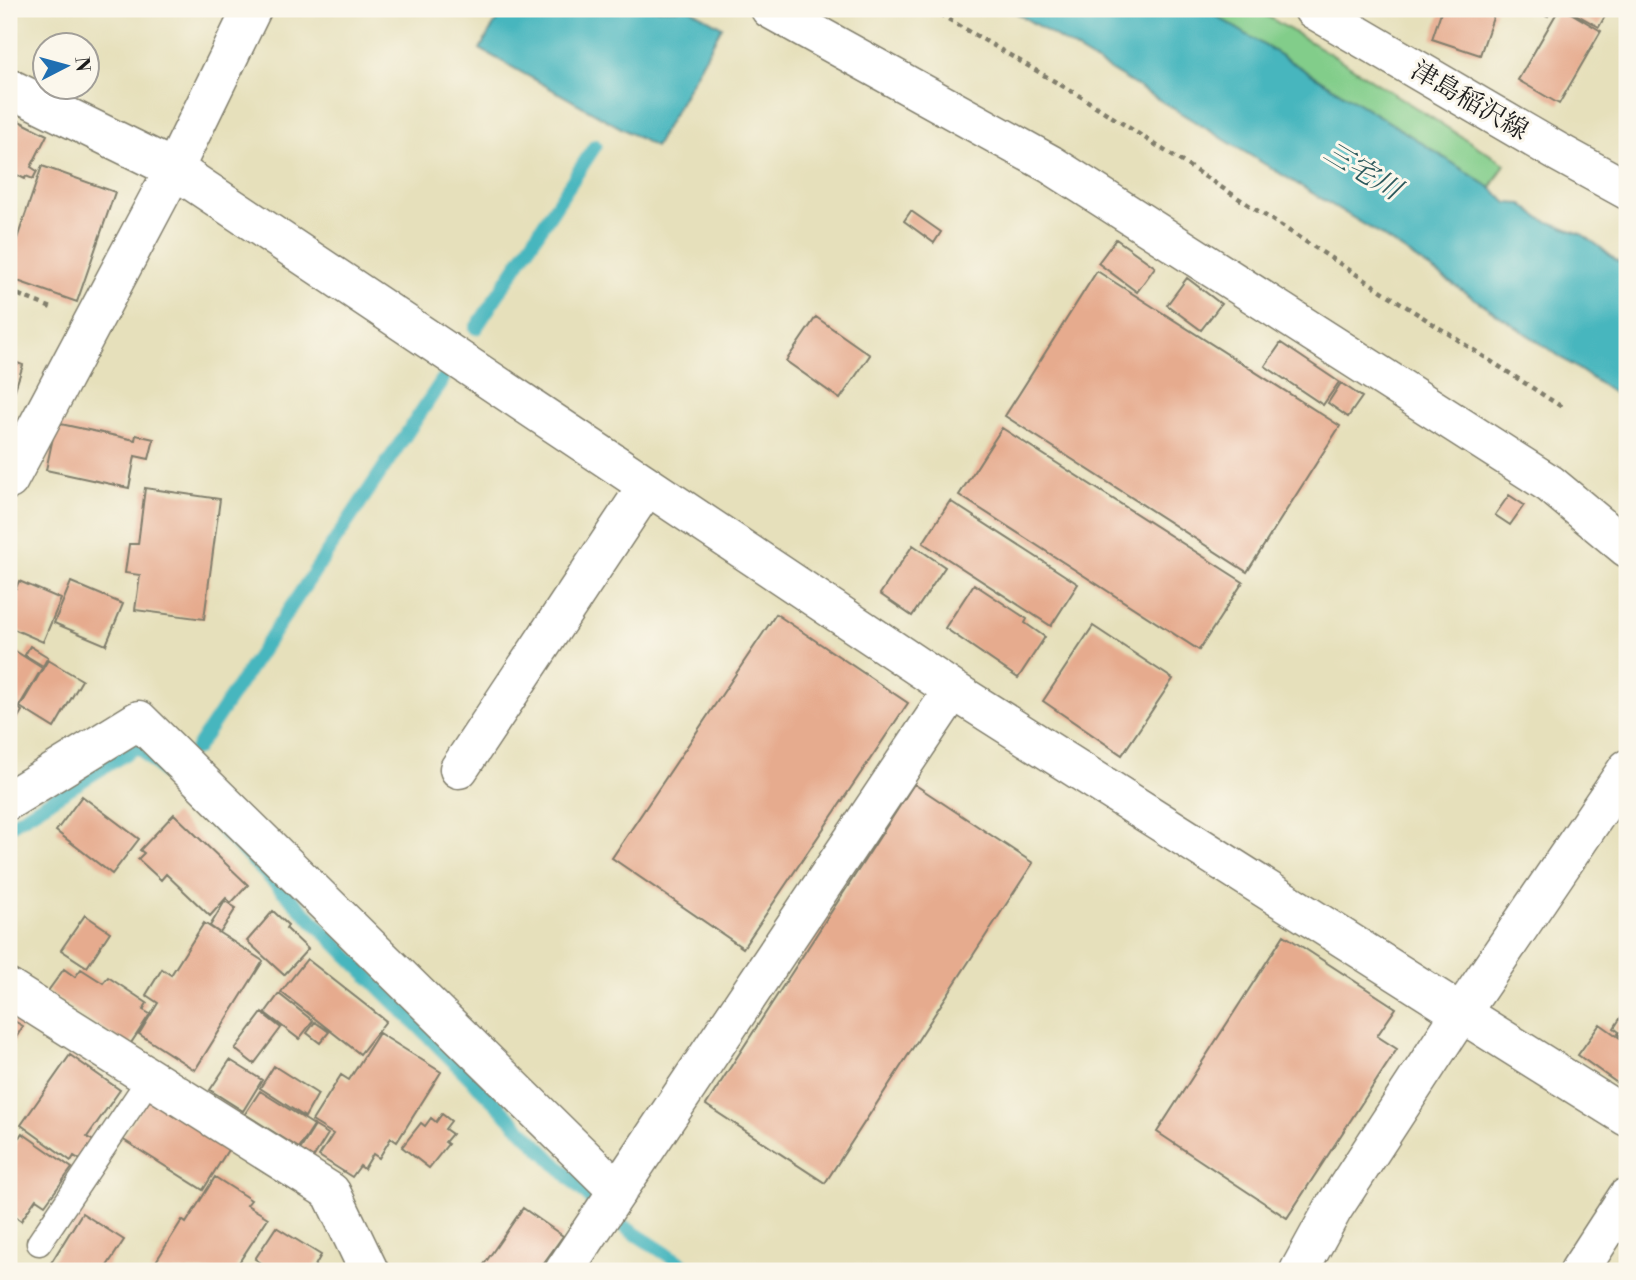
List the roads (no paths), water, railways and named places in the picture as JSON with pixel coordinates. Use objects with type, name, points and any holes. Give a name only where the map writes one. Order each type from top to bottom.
[{"type":"street","points":[[9,481],[174,169],[252,9]]},
{"type":"street","points":[[770,9],[1050,164],[1549,484],[1627,548]]},
{"type":"street","name":"津島稲沢線","points":[[1313,9],[1627,190]]},
{"type":"street","points":[[9,88],[174,169],[953,690],[1627,1117]]},
{"type":"street","points":[[459,769],[647,485]]},
{"type":"street","points":[[564,1271],[953,690]]},
{"type":"street","points":[[9,800],[139,720],[618,1191]]},
{"type":"street","points":[[1298,1271],[1333,1209],[1461,1013],[1627,769]]},
{"type":"street","points":[[9,989],[331,1192],[369,1271]]},
{"type":"street","points":[[1579,1271],[1627,1197]]},
{"type":"lane","points":[[39,1243],[150,1078]]},
{"type":"water","points":[[503,9],[690,9],[722,27],[655,147],[480,49]]},
{"type":"water","name":"三宅川","points":[[1010,9],[1205,9],[1397,127],[1491,188],[1507,203],[1522,204],[1539,218],[1583,235],[1618,262],[1626,256],[1627,402],[1373,230]]},
{"type":"waterway","points":[[476,328],[595,146]]},
{"type":"waterway","points":[[196,749],[443,379]]},
{"type":"waterway","points":[[9,826],[138,746],[596,1204]]},
{"type":"waterway","points":[[623,1226],[693,1271]]}]
